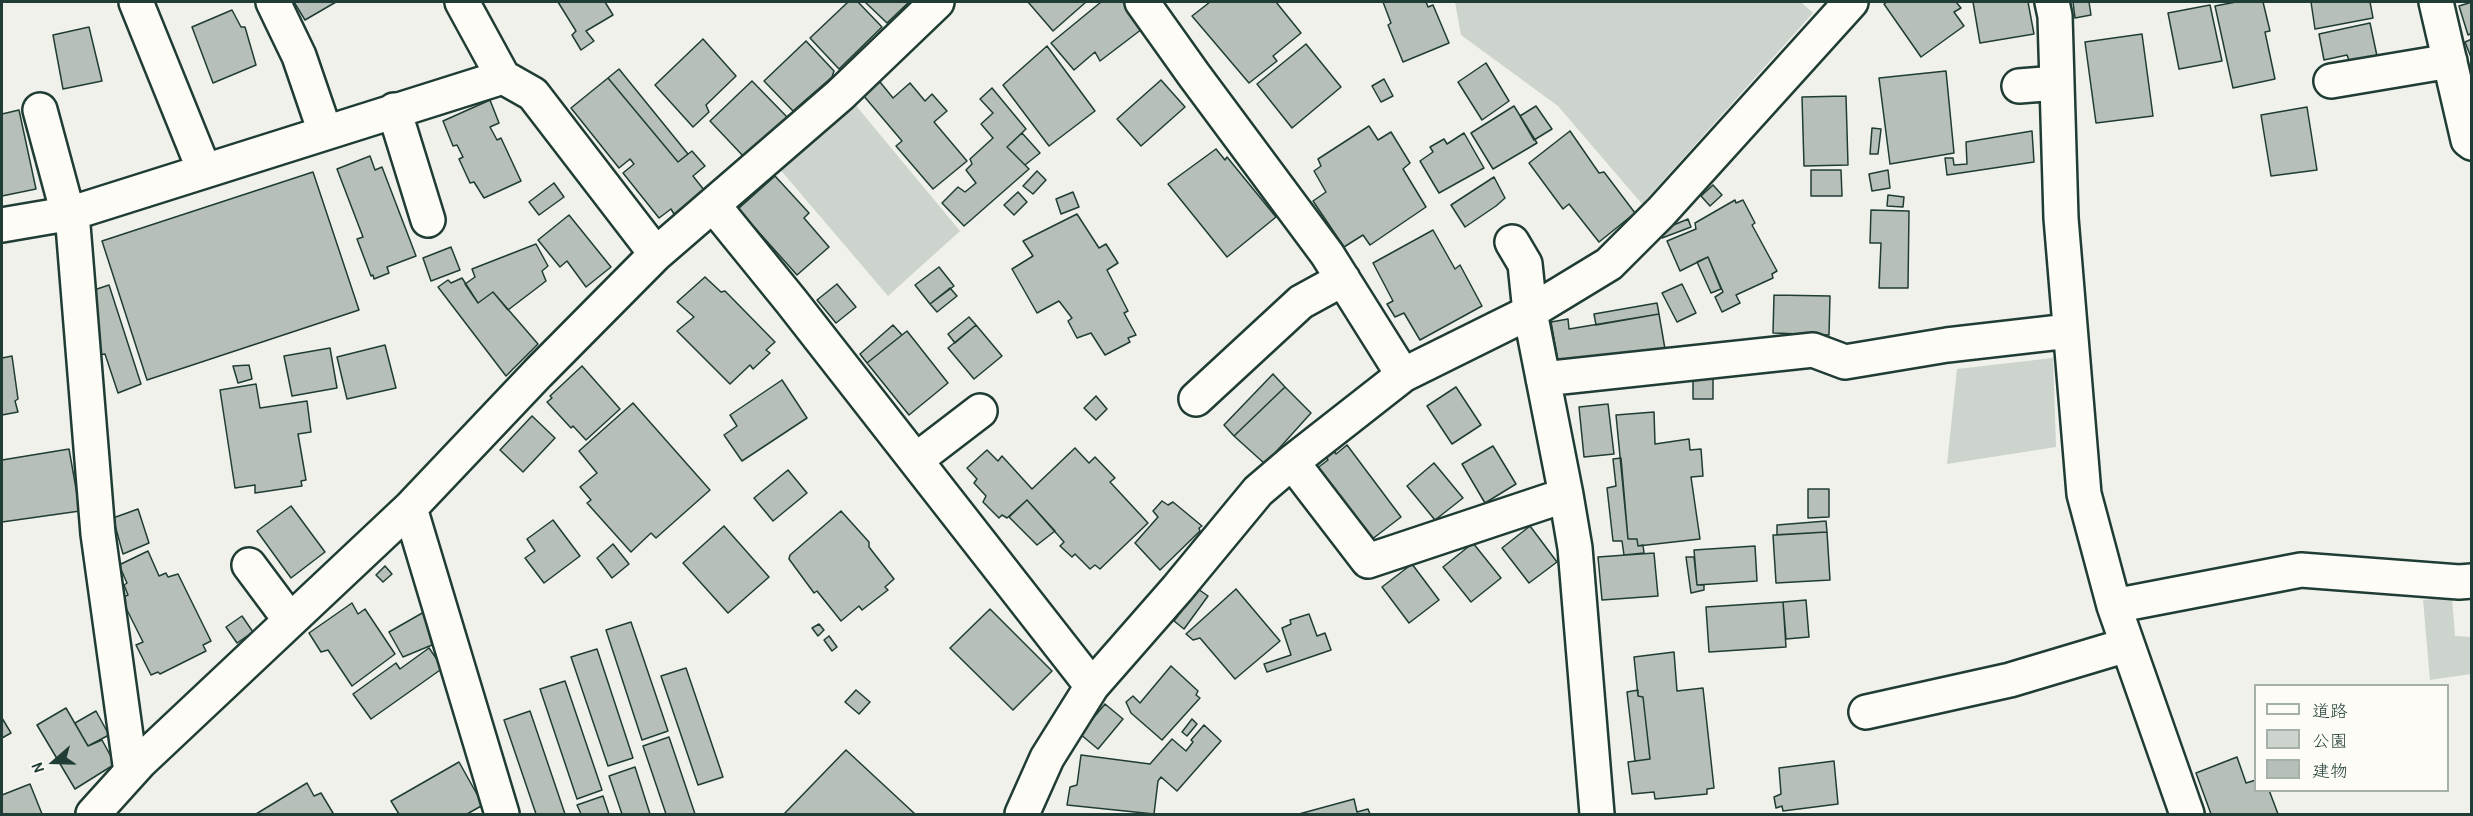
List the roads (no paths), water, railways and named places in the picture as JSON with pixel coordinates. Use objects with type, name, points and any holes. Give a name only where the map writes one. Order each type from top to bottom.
[{"type":"street","points":[[136,2],[204,170]]},
{"type":"street","points":[[273,2],[299,56],[325,132]]},
{"type":"street","points":[[462,2],[503,77],[533,94],[656,254]]},
{"type":"street","points":[[93,814],[131,771],[410,508],[538,373],[656,254],[840,95],[937,2]]},
{"type":"street","points":[[1143,2],[1215,104],[1327,254],[1403,375]]},
{"type":"street","points":[[1022,814],[1047,758],[1092,686],[1178,589],[1258,492],[1292,462],[1403,375],[1530,312],[1609,264],[1661,212],[1851,2]]},
{"type":"street","points":[[2052,2],[2055,16],[2061,218],[2084,494],[2114,606],[2187,814]]},
{"type":"street","points":[[2436,2],[2468,140],[2472,143]]},
{"type":"street","points":[[2331,81],[2450,62]]},
{"type":"street","points":[[2,225],[72,213],[503,77]]},
{"type":"street","points":[[2019,86],[2056,83]]},
{"type":"street","points":[[40,110],[64,199],[72,213],[98,534],[131,771]]},
{"type":"street","points":[[394,111],[428,220]]},
{"type":"street","points":[[713,205],[1092,686]]},
{"type":"street","points":[[1512,242],[1525,264],[1530,312],[1575,548],[1597,814]]},
{"type":"street","points":[[1196,399],[1301,302],[1343,279]]},
{"type":"street","points":[[1543,379],[1813,350],[1845,362],[1947,345],[2069,331]]},
{"type":"street","points":[[916,460],[980,411]]},
{"type":"street","points":[[1292,462],[1368,561],[1566,495]]},
{"type":"street","points":[[410,508],[502,814]]},
{"type":"street","points":[[249,565],[290,620]]},
{"type":"street","points":[[2114,606],[2301,570],[2459,582],[2472,581]]},
{"type":"street","points":[[1866,712],[2010,680],[2127,645]]}]
